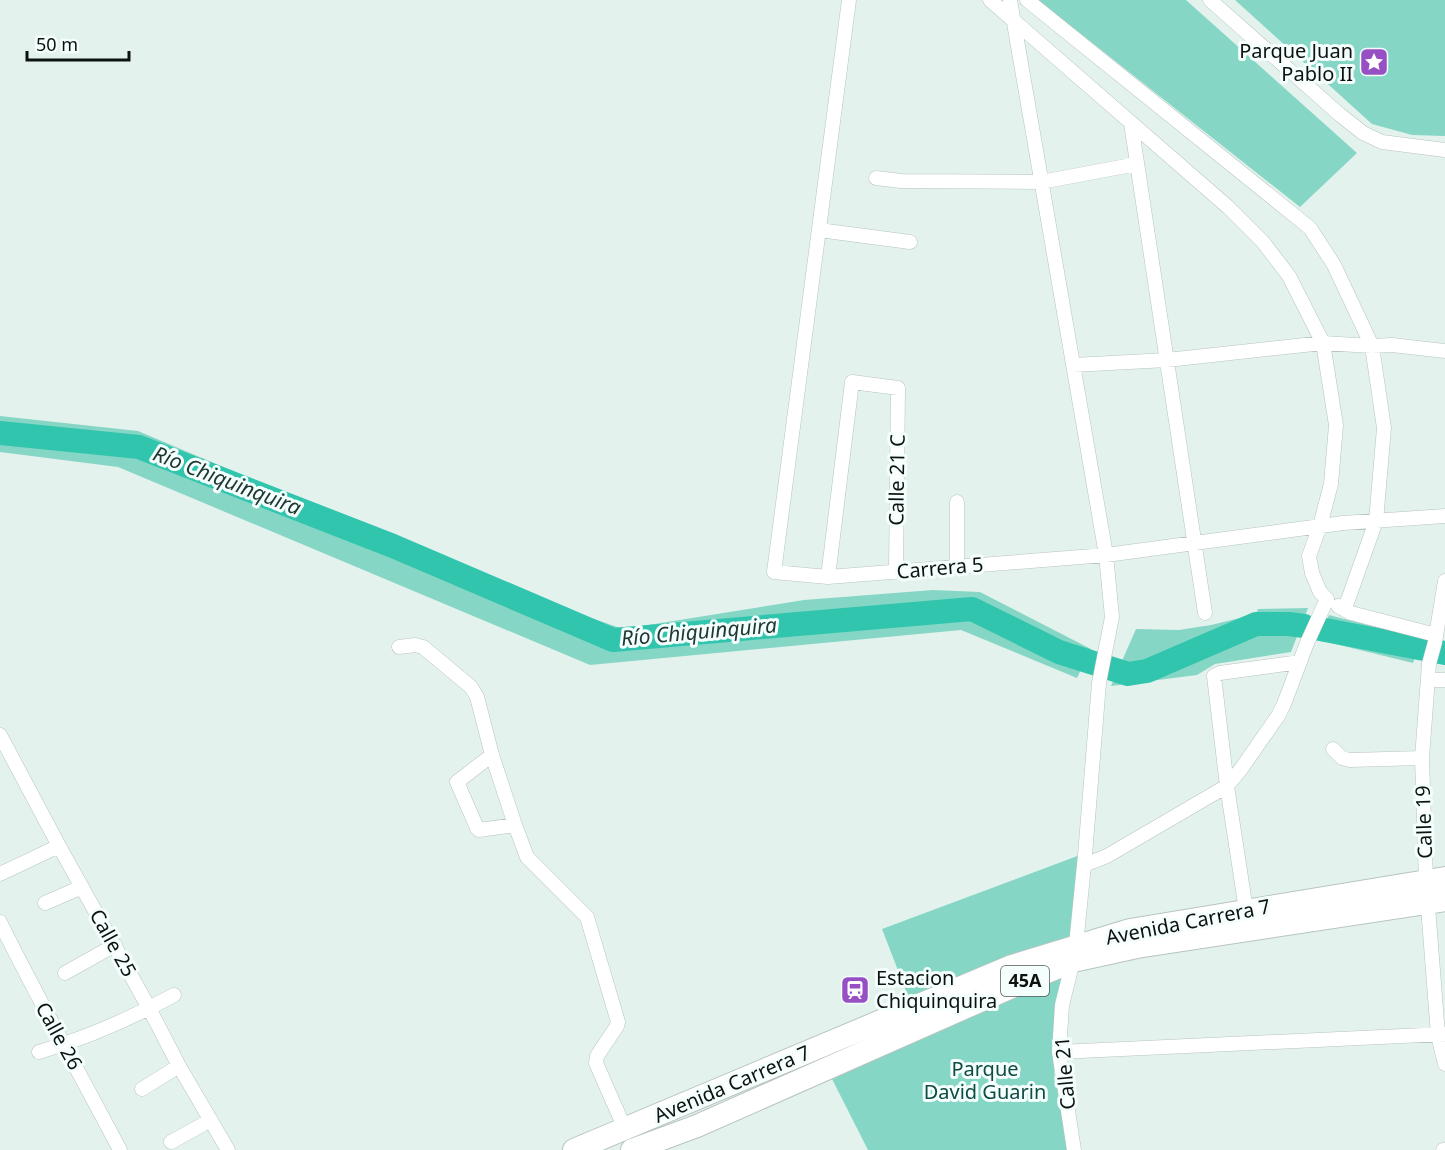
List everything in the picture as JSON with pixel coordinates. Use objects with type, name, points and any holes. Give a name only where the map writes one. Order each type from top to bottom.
[{"type":"main road","name":"Avenida Carrera 7","points":[[574,1150],[697,1126],[1016,985],[1075,953],[1130,930],[1246,910],[1436,890]]},
{"type":"main road","name":"Avenida Carrera 7","points":[[1075,953],[1137,947],[1436,890]]},
{"type":"street","points":[[849,0],[819,230],[910,242]]},
{"type":"street","points":[[990,0],[1228,207],[1263,242],[1289,276],[1323,343],[1336,425],[1331,484],[1309,556],[1312,573],[1320,592],[1351,614],[1435,639]]},
{"type":"street","name":"Calle 21","points":[[1010,0],[1106,555],[1112,617],[1099,683],[1075,953],[1062,1005],[1059,1052],[1074,1150]]},
{"type":"street","points":[[1027,0],[1310,228],[1334,265],[1372,346],[1384,428],[1376,521],[1343,609]]},
{"type":"street","points":[[1210,0],[1363,133],[1382,142],[1445,150]]},
{"type":"street","points":[[1131,123],[1206,613]]},
{"type":"street","points":[[876,178],[902,182],[1041,182],[1137,164]]},
{"type":"street","name":"Carrera 5","points":[[819,230],[774,572],[828,577],[1106,555],[1320,526],[1445,516]]},
{"type":"street","points":[[1073,365],[1167,360],[1323,343],[1392,345],[1445,351]]},
{"type":"street","name":"Calle 21 C","points":[[828,577],[852,382],[898,388],[896,572]]},
{"type":"street","points":[[957,502],[957,567]]},
{"type":"street","name":"Calle 19","points":[[1445,581],[1430,664],[1422,758],[1436,890],[1445,1064]]},
{"type":"street","points":[[1084,865],[1107,856],[1227,786],[1278,716],[1327,599]]},
{"type":"street","points":[[399,647],[415,645],[423,647],[471,687],[477,697],[492,755],[514,825],[527,857],[587,917],[618,1022],[597,1056],[596,1063],[628,1139]]},
{"type":"street","points":[[1246,910],[1227,786],[1214,675],[1300,662]]},
{"type":"street","points":[[1428,680],[1445,680]]},
{"type":"street","name":"Calle 25","points":[[0,735],[179,1066],[228,1150]]},
{"type":"street","points":[[1333,749],[1342,758],[1350,760],[1422,758]]},
{"type":"street","points":[[492,755],[457,782],[479,830],[514,825]]},
{"type":"street","points":[[0,874],[59,846]]},
{"type":"street","points":[[45,903],[82,887]]},
{"type":"street","name":"Calle 26","points":[[0,922],[120,1150]]},
{"type":"street","points":[[65,973],[114,945]]},
{"type":"street","points":[[39,1052],[65,1044],[174,995]]},
{"type":"street","points":[[1059,1052],[1442,1034]]},
{"type":"street","points":[[142,1089],[179,1066]]},
{"type":"street","points":[[171,1142],[211,1120]]},
{"type":"green space","points":[[1038,0],[1186,0],[1357,153],[1300,207]]},
{"type":"green space","name":"Parque Juan Pablo II","points":[[1235,0],[1445,0],[1445,136],[1412,135],[1372,124]]},
{"type":"green space","points":[[0,416],[138,431],[534,598],[623,629],[804,600],[933,590],[980,592],[1091,649],[1077,678],[961,630],[590,665],[118,467],[0,452]]},
{"type":"green space","points":[[1308,608],[1291,652],[1215,664],[1197,675],[1111,686],[1136,629],[1179,630],[1256,614],[1258,609]]},
{"type":"green space","points":[[1329,615],[1422,639],[1413,663],[1319,640]]},
{"type":"green space","points":[[1080,855],[1071,938],[909,999],[882,929]]},
{"type":"green space","name":"Parque David Guarin","points":[[1064,973],[1054,1072],[1069,1150],[868,1150],[832,1079],[1016,985]]},
{"type":"waterway","name":"Río Chiquinquira","points":[[0,433],[139,447],[393,546],[613,640],[972,609],[1059,652],[1128,674],[1147,671],[1256,624],[1304,626]]},
{"type":"waterway","name":"Río Chiquinquira","points":[[1320,629],[1445,653]]},
{"type":"place","name":"Parque Juan Pablo II","points":[[1374,62]]},
{"type":"place","name":"Estacion Chiquinquira","points":[[855,990]]}]
